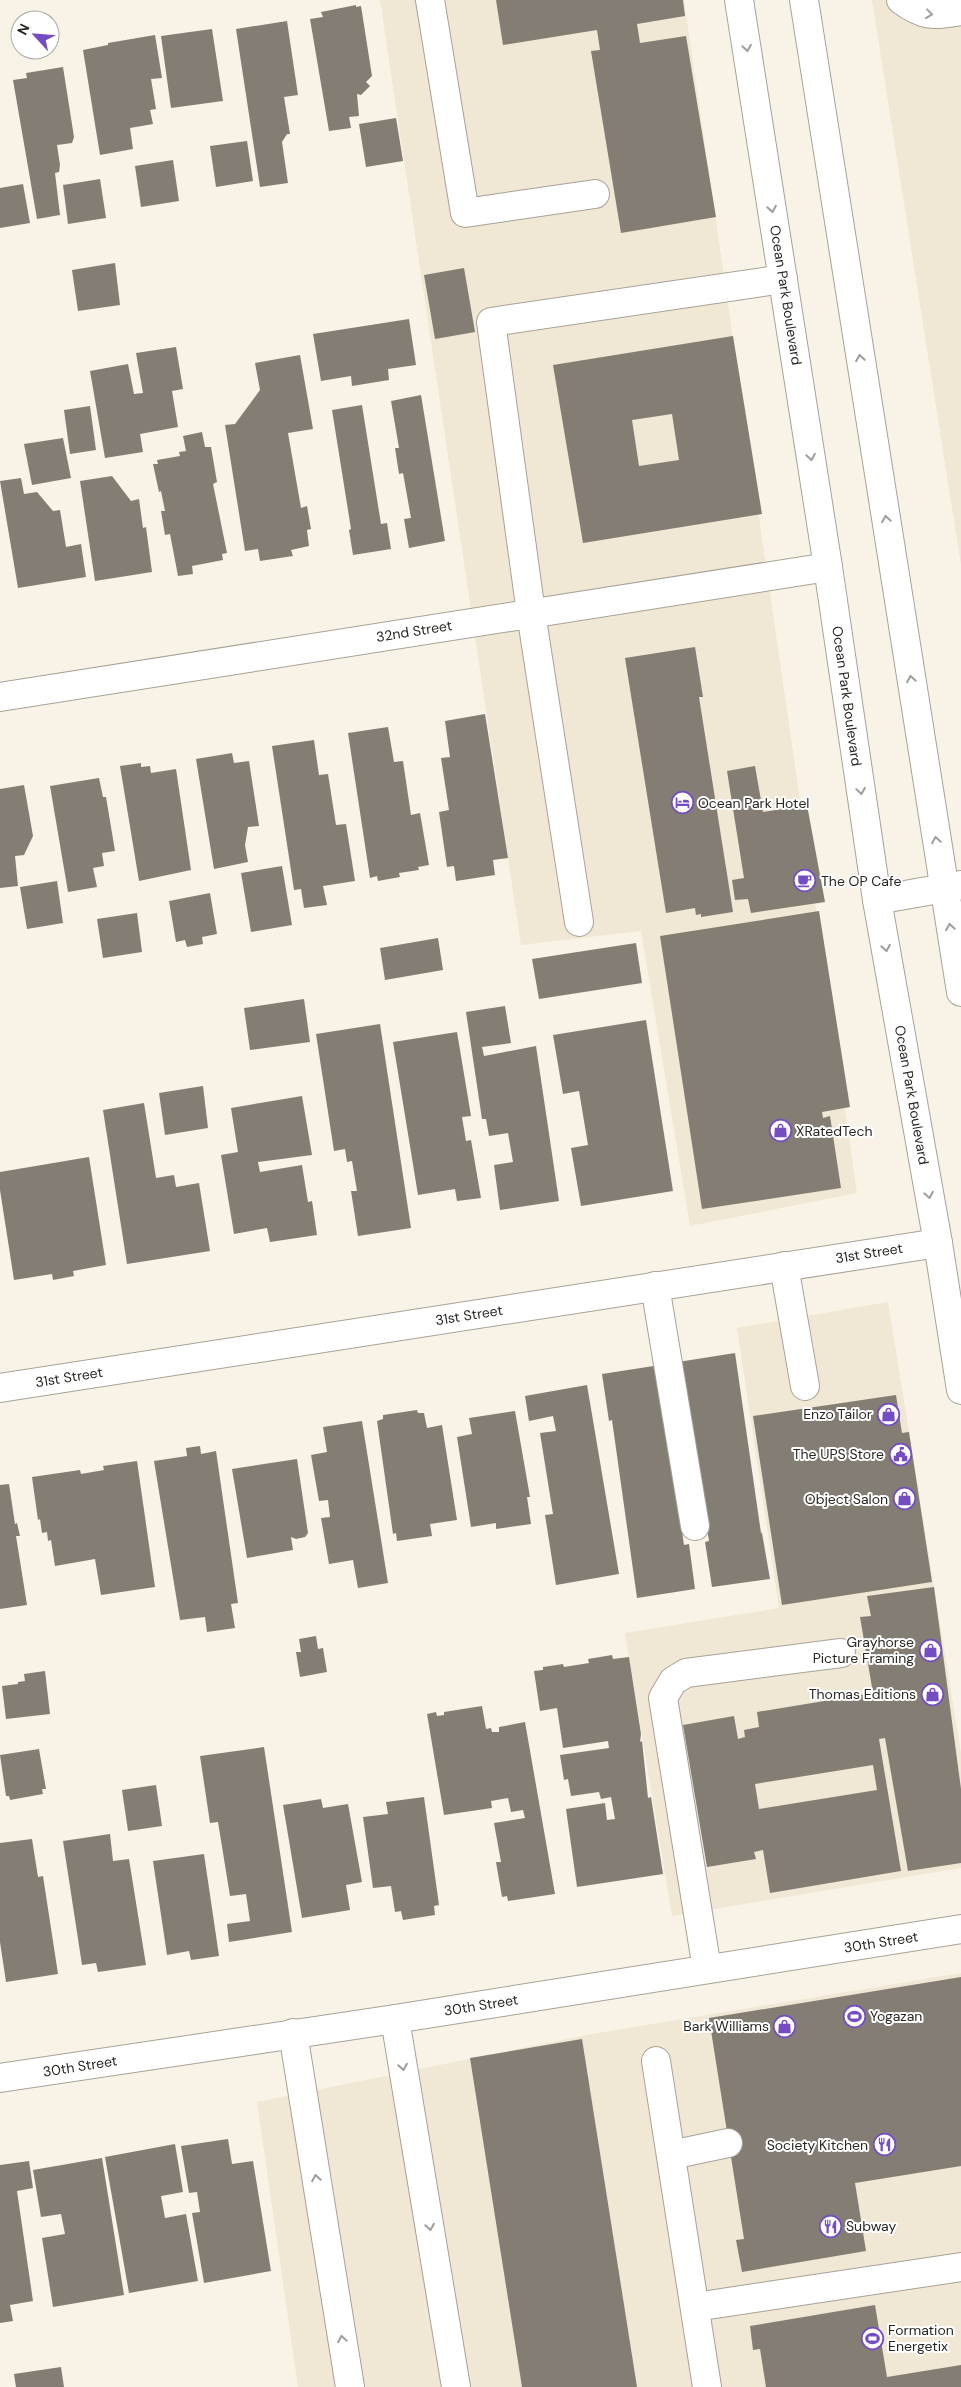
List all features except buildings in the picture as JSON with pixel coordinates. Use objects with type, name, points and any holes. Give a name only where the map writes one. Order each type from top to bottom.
[{"type":"street","points":[[430,0],[465,213],[595,194]]},
{"type":"street","name":"Ocean Park Boulevard","points":[[739,0],[828,567],[877,900],[938,1243],[961,1390]]},
{"type":"street","points":[[804,0],[952,886],[961,992]]},
{"type":"street","points":[[901,0],[924,14],[941,15],[961,11]]},
{"type":"street","points":[[579,922],[531,613],[491,322],[783,278]]},
{"type":"street","name":"32nd Street","points":[[0,697],[828,567]]},
{"type":"street","points":[[877,900],[952,886]]},
{"type":"street","name":"31st Street","points":[[0,1388],[938,1243]]},
{"type":"street","points":[[784,1266],[805,1386]]},
{"type":"street","points":[[655,1286],[695,1526]]},
{"type":"street","points":[[707,1969],[663,1698],[674,1681],[686,1673],[841,1653]]},
{"type":"street","name":"30th Street","points":[[0,2078],[395,2019],[961,1929]]},
{"type":"street","points":[[395,2019],[456,2387]]},
{"type":"street","points":[[293,2033],[350,2387]]},
{"type":"street","points":[[656,2062],[707,2387]]},
{"type":"street","points":[[671,2155],[728,2143]]},
{"type":"street","points":[[695,2307],[961,2267]]},
{"type":"shaded area","points":[[380,0],[684,0],[857,1193],[690,1226],[641,931],[521,945]]},
{"type":"shaded area","points":[[872,0],[961,0],[961,565]]},
{"type":"shaded area","points":[[888,1302],[961,1753],[961,1868],[672,1916],[625,1633],[779,1608],[737,1328]]},
{"type":"shaded area","points":[[961,1973],[961,2387],[298,2387],[257,2102],[592,2034]]},
{"type":"place","name":"Ocean Park Hotel","points":[[682,803]]},
{"type":"place","name":"The OP Cafe","points":[[805,881]]},
{"type":"place","name":"XRatedTech","points":[[780,1131]]},
{"type":"place","name":"Enzo Tailor","points":[[888,1414]]},
{"type":"place","name":"The UPS Store","points":[[900,1454]]},
{"type":"place","name":"Object Salon","points":[[904,1499]]},
{"type":"place","name":"Grayhorse Picture Framing","points":[[930,1650]]},
{"type":"place","name":"Thomas Editions","points":[[932,1694]]},
{"type":"place","name":"Yogazan","points":[[854,2016]]},
{"type":"place","name":"Bark Williams","points":[[785,2026]]},
{"type":"place","name":"Society Kitchen","points":[[884,2145]]},
{"type":"place","name":"Subway","points":[[830,2226]]},
{"type":"place","name":"Formation Energetix","points":[[872,2338]]}]
